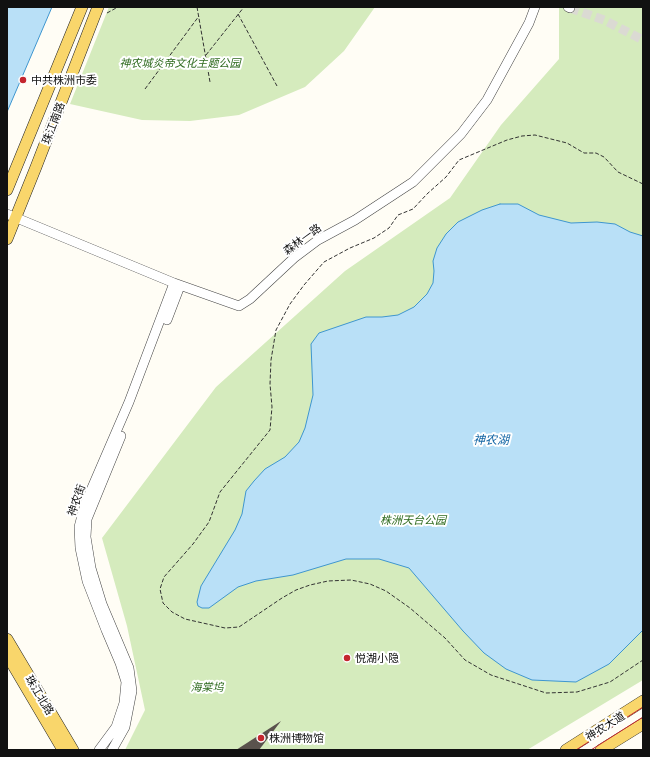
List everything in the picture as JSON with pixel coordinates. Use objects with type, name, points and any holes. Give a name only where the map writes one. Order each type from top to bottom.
[{"type":"main road","name":"珠江南路","points":[[7,190],[82,7]]},
{"type":"main road","name":"珠江南路","points":[[7,239],[11,216],[36,167],[102,10]]},
{"type":"main road","name":"珠江北路","points":[[7,640],[73,750]]},
{"type":"main road","name":"珠江北路","points":[[7,655],[63,750]]},
{"type":"main road","name":"神农大道","points":[[566,750],[643,701]]},
{"type":"main road","name":"神农大道","points":[[601,750],[643,724]]},
{"type":"street","name":"森林一路","points":[[11,216],[177,284],[239,306],[250,299],[294,258],[318,240],[355,220],[413,182],[461,134],[487,100],[525,30],[535,7]]},
{"type":"street","name":"神农街","points":[[99,750],[116,727],[124,703],[126,682],[87,580],[80,548],[79,527],[85,504],[130,402],[177,284]]},
{"type":"street","name":"神农街","points":[[112,750],[125,727],[132,690],[128,668],[102,604],[92,568],[86,537],[87,519],[101,486],[177,284]]},
{"type":"path","points":[[102,10],[118,7]]},
{"type":"path","points":[[197,7],[210,82]]},
{"type":"path","points":[[206,56],[244,7]]},
{"type":"path","points":[[238,14],[277,86]]},
{"type":"path","points":[[146,90],[198,16]]},
{"type":"path","points":[[643,184],[618,172],[604,157],[596,153],[584,153],[567,143],[535,135],[522,136],[507,140],[459,160],[446,177],[413,209],[398,215],[389,228],[374,238],[350,248],[324,262],[290,304],[276,330],[271,360],[270,384],[272,407],[270,430],[220,492],[208,522],[193,544],[164,577],[160,588],[163,603],[172,612],[185,619],[225,628],[238,627],[296,590],[310,585],[328,581],[351,580],[370,584],[386,591],[410,608],[445,638],[465,660],[491,675],[546,693],[577,692],[610,682],[643,660]]},
{"type":"green space","name":"神农城炎帝文化主题公园","points":[[109,7],[375,7],[344,51],[305,87],[239,115],[190,121],[142,120],[70,104]]},
{"type":"green space","name":"株洲天台公园","points":[[559,7],[643,7],[643,680],[527,750],[125,750],[145,710],[127,626],[102,538],[216,387],[345,271],[450,198],[501,125],[559,59]]},
{"type":"water","points":[[7,7],[52,7],[7,112]]},
{"type":"water","name":"神农湖","points":[[500,204],[518,204],[539,215],[571,223],[597,222],[615,224],[630,232],[643,236],[643,630],[609,664],[576,682],[532,680],[506,669],[484,653],[409,568],[379,559],[346,559],[293,575],[256,581],[238,587],[209,608],[202,608],[198,606],[197,602],[201,586],[235,530],[242,514],[246,491],[265,469],[285,457],[299,442],[305,428],[313,395],[311,344],[319,333],[366,317],[398,315],[414,307],[427,294],[433,283],[433,261],[437,248],[446,234],[458,222],[482,210]]},
{"type":"building","name":"株洲博物馆","points":[[281,721],[259,750],[236,750]]},
{"type":"tunnel","points":[[570,8],[604,20],[643,40]]},
{"type":"tram line","points":[[576,750],[643,707]]},
{"type":"tram line","points":[[591,750],[643,717]]},
{"type":"place","name":"中共株洲市委","points":[[23,80]]},
{"type":"place","name":"悦湖小隐","points":[[347,658]]},
{"type":"place","name":"株洲博物馆","points":[[261,738]]},
{"type":"park label","name":"海棠坞","points":[[207,687]]}]
